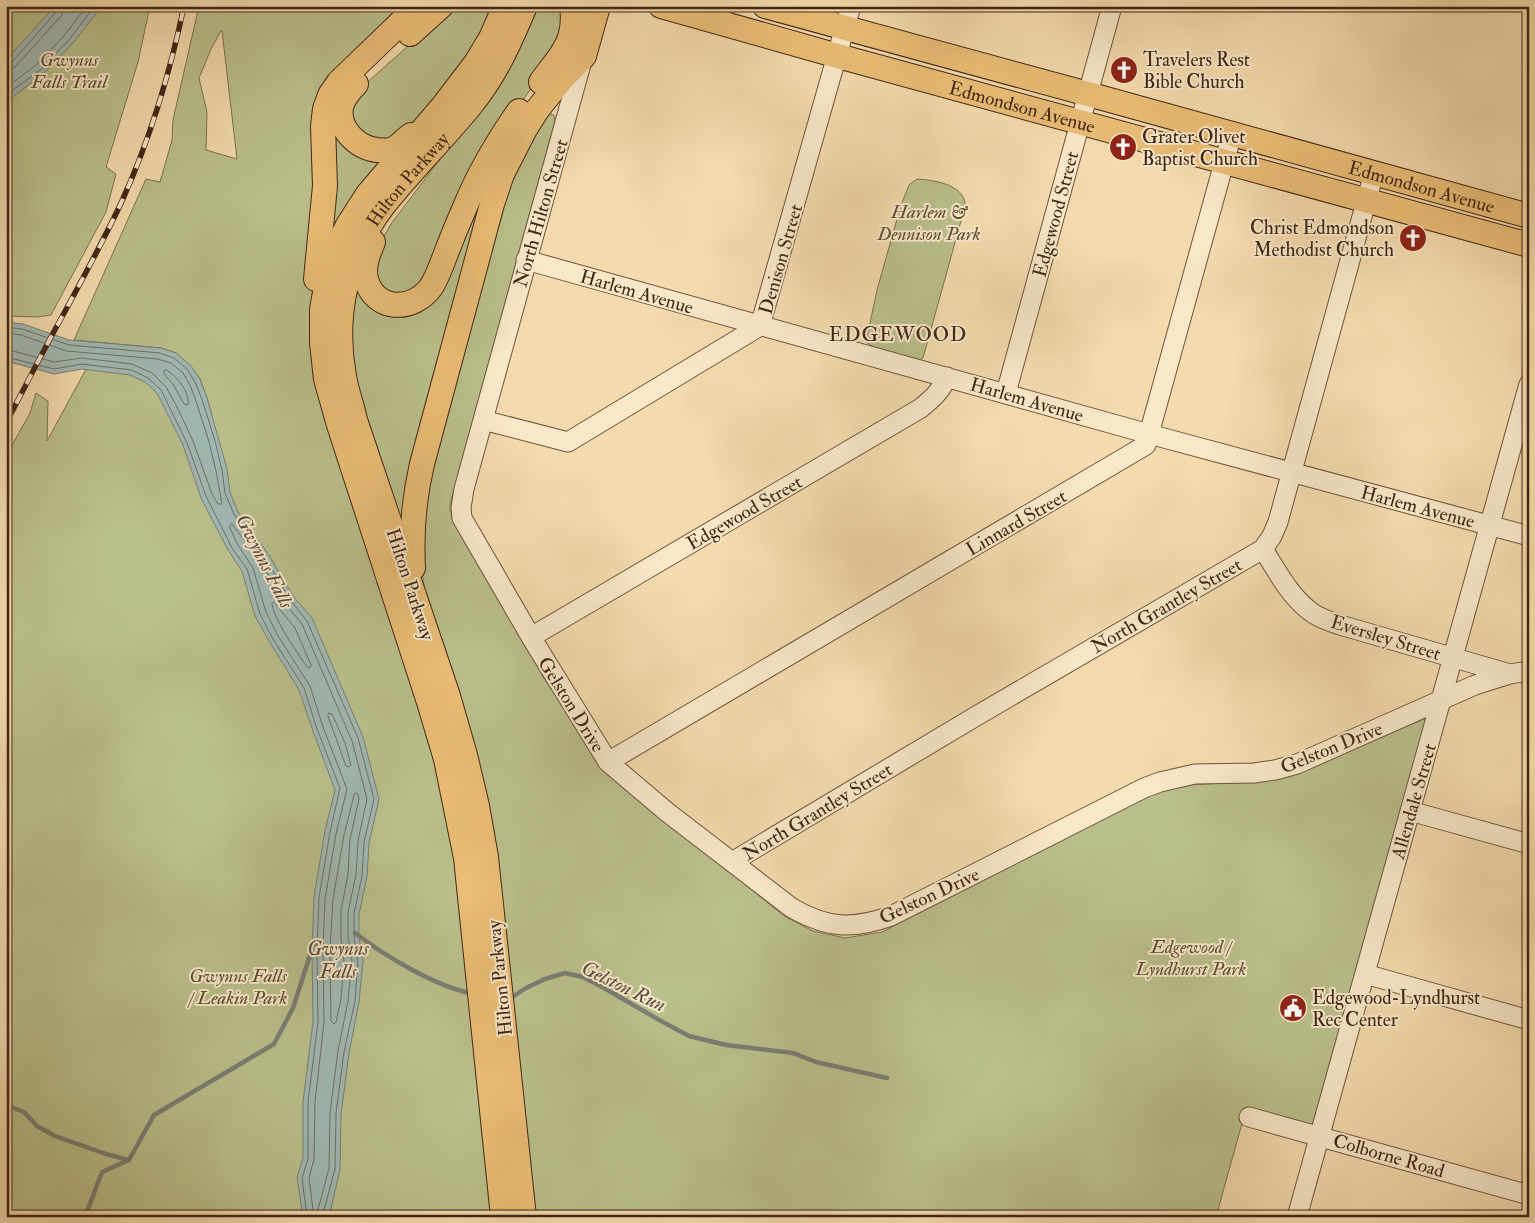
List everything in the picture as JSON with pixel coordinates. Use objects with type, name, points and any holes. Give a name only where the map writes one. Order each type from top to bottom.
[{"type":"main road","points":[[322,343],[317,322],[316,294],[325,186],[325,109],[330,95],[339,82],[418,6]]},
{"type":"main road","points":[[441,6],[350,90],[341,107],[342,119],[355,142],[372,150],[386,151],[394,149],[444,105]]},
{"type":"main road","name":"Hilton Parkway","points":[[485,937],[466,858],[446,758],[326,379],[322,343],[322,309],[328,276],[336,250],[348,225],[368,194],[444,105],[476,63],[491,38],[505,6]]},
{"type":"main road","name":"Hilton Parkway","points":[[524,1217],[496,1043],[485,937],[486,856],[465,754],[416,599],[356,420],[344,376],[340,343],[341,311],[346,282],[354,256],[363,236],[382,208],[471,105],[494,72],[508,47],[525,6]]},
{"type":"main road","points":[[407,178],[375,237],[365,266],[369,287],[376,296],[395,306],[406,305],[416,301],[432,286],[464,207],[487,161],[511,122],[567,47],[572,26],[572,6]]},
{"type":"main road","name":"North Hilton Street","points":[[584,56],[598,6]]},
{"type":"main road","name":"Edmondson Avenue","points":[[661,6],[1080,123],[1529,245]]},
{"type":"main road","name":"Edmondson Avenue","points":[[765,6],[848,17],[1088,94],[1529,216]]},
{"type":"main road","points":[[416,599],[412,534],[416,492],[424,455],[492,204],[502,174],[525,129],[537,110],[584,56]]},
{"type":"main road","name":"Hilton Parkway","points":[[496,1043],[503,1217]]},
{"type":"street","name":"Edgewood Street","points":[[1006,393],[1112,6]]},
{"type":"street","name":"Denison Street","points":[[483,420],[568,442],[760,326],[848,17]]},
{"type":"street","name":"North Hilton Street","points":[[483,420],[584,56]]},
{"type":"street","name":"Linnard Street","points":[[608,762],[1146,445],[1232,134]]},
{"type":"street","name":"North Grantley Street","points":[[732,862],[978,715],[1263,549],[1272,536],[1278,522],[1374,174]]},
{"type":"street","name":"Harlem Avenue","points":[[526,260],[1149,434],[1529,536]]},
{"type":"street","name":"Edgewood Street","points":[[530,637],[921,408],[942,389],[948,377]]},
{"type":"street","name":"Allendale Street","points":[[1297,1217],[1529,384]]},
{"type":"street","name":"Gelston Drive","points":[[483,420],[462,496],[462,518],[530,637],[608,762],[667,812],[792,908],[809,918],[826,923],[859,925],[891,916],[1144,788],[1160,782],[1196,774],[1275,770],[1297,764],[1475,685],[1510,674],[1529,671]]},
{"type":"street","name":"Eversley Street","points":[[1263,549],[1300,603],[1314,614],[1340,625],[1510,674]]},
{"type":"street","points":[[1410,811],[1529,844]]},
{"type":"street","points":[[1364,974],[1529,1020]]},
{"type":"street","name":"Colborne Road","points":[[1249,1116],[1529,1194]]},
{"type":"green space","name":"Gwynns Falls Trail","points":[[6,6],[150,6],[138,62],[106,167],[116,174],[106,212],[51,315],[38,317],[6,316]]},
{"type":"green space","name":"Gwynns Falls / Leakin Park","points":[[199,6],[406,6],[334,70],[323,88],[311,317],[427,727],[450,823],[494,1217],[6,1217],[6,456],[30,413],[36,393],[48,401],[47,441],[91,360],[175,374],[212,415],[200,379],[176,353],[161,348],[74,340],[146,179],[160,182],[172,140],[173,120]],"holes":[[[222,31],[237,159],[206,150],[207,112],[199,78],[211,49]]]},
{"type":"green space","points":[[453,6],[496,6],[472,58],[404,132],[377,144],[350,122],[351,105],[362,87]]},
{"type":"green space","points":[[523,6],[560,6],[566,12],[564,42],[493,142],[431,277],[396,299],[378,288],[374,254],[391,224],[507,70]]},
{"type":"green space","name":"Edgewood / Lyndhurst Park","points":[[546,114],[554,115],[555,121],[450,504],[450,511],[545,680],[608,773],[784,916],[813,931],[845,938],[882,932],[1157,792],[1186,785],[1247,782],[1303,771],[1424,719],[1428,721],[1316,1121],[1312,1126],[1246,1109],[1216,1217],[532,1217],[422,573],[420,518],[502,196]]},
{"type":"green space","points":[[330,130],[350,149],[379,163],[329,251]]},
{"type":"green space","points":[[492,165],[403,523],[400,524],[355,390],[348,334],[359,274],[414,311]]},
{"type":"green space","name":"Harlem & Dennison Park","points":[[917,179],[947,184],[960,192],[964,198],[965,205],[923,358],[919,360],[874,347],[866,342],[877,290],[901,205],[909,185]]},
{"type":"water","points":[[55,6],[102,6],[72,44],[43,74],[6,102],[6,60]]},
{"type":"water","name":"Gwynns Falls","points":[[6,322],[23,324],[69,340],[161,348],[176,353],[191,366],[200,379],[207,398],[227,469],[230,492],[238,512],[269,555],[293,596],[312,618],[363,737],[379,799],[369,843],[367,877],[359,914],[359,937],[363,960],[359,1002],[349,1053],[341,1114],[340,1170],[329,1217],[303,1217],[297,1177],[303,1158],[303,1102],[313,1022],[312,949],[314,897],[325,831],[335,790],[299,690],[255,616],[242,571],[228,550],[201,498],[183,445],[157,393],[145,382],[130,375],[82,369],[54,374],[6,361]]},
{"type":"waterway","name":"Gelston Run","points":[[355,933],[412,970],[444,985],[474,994]]},
{"type":"waterway","points":[[85,1217],[102,1172],[129,1160],[154,1115],[274,1044],[293,1008],[312,949],[315,945]]},
{"type":"waterway","name":"Gelston Run","points":[[508,1000],[526,988],[545,979],[565,973],[583,977],[689,1036],[726,1045],[793,1053],[816,1062],[887,1078]]},
{"type":"waterway","points":[[7,1099],[11,1107],[24,1112],[37,1126],[55,1136],[129,1160]]},
{"type":"railway","points":[[6,423],[101,244],[132,178],[158,105],[184,6]]},
{"type":"place","name":"Travelers Rest Bible Church","points":[[1124,70]]},
{"type":"place","name":"Grater Olivet Baptist Church","points":[[1123,147]]},
{"type":"place","name":"Christ Edmondson Methodist Church","points":[[1413,238]]},
{"type":"place","name":"Edgewood-Lyndhurst Rec Center","points":[[1293,1008]]},
{"type":"district","name":"EDGEWOOD","points":[[898,334]]}]
